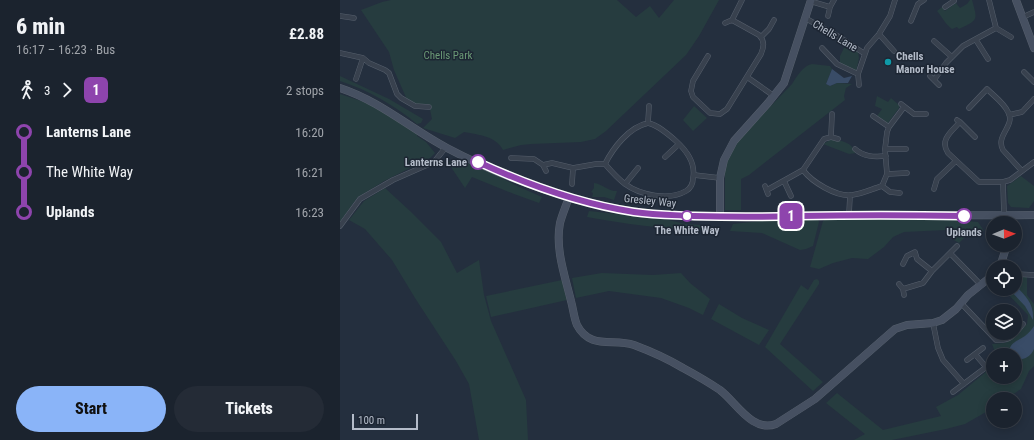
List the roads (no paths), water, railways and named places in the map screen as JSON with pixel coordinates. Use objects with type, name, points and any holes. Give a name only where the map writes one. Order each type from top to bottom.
[{"type":"street","points":[[725,23],[732,20],[742,0]]},
{"type":"street","points":[[720,216],[720,178],[722,165],[731,146],[781,88],[786,77],[810,0],[830,8]]},
{"type":"street","points":[[828,16],[834,0]]},
{"type":"street","name":"Chells Lane","points":[[859,84],[858,74],[866,48],[879,34],[890,16],[895,0]]},
{"type":"street","points":[[910,22],[918,4],[924,0]]},
{"type":"street","points":[[945,0],[947,6],[954,1]]},
{"type":"street","points":[[989,0],[996,28],[1005,35],[1011,36]]},
{"type":"street","points":[[1016,0],[1030,41],[1034,48]]},
{"type":"street","points":[[1023,17],[1034,12]]},
{"type":"street","points":[[340,16],[354,18]]},
{"type":"street","name":"Chells Lane","points":[[805,18],[841,38],[865,54]]},
{"type":"street","points":[[708,56],[693,81],[691,89],[693,97],[710,113],[720,114],[727,109],[763,48],[761,37],[732,20]]},
{"type":"street","points":[[761,37],[769,29],[774,20]]},
{"type":"street","points":[[934,80],[952,57],[963,46],[996,28]]},
{"type":"street","points":[[879,34],[894,50]]},
{"type":"street","points":[[976,40],[987,55]]},
{"type":"street","points":[[938,42],[952,57]]},
{"type":"street","points":[[822,48],[837,64],[858,74]]},
{"type":"street","points":[[340,53],[351,54],[363,58],[369,63],[387,71],[397,94],[401,98],[415,106],[428,107]]},
{"type":"street","points":[[356,79],[363,58]]},
{"type":"street","points":[[1024,72],[1034,82]]},
{"type":"street","points":[[930,76],[939,85]]},
{"type":"street","points":[[747,77],[774,96]]},
{"type":"street","name":"Gresley Way","points":[[340,88],[383,107],[446,148],[527,183],[597,205],[659,215],[850,215],[986,219]]},
{"type":"street","points":[[969,108],[987,89],[1008,110],[1010,115],[1010,124],[1001,138],[1001,145],[1003,150],[1022,171]]},
{"type":"street","points":[[1010,115],[1022,112],[1034,99]]},
{"type":"street","points":[[648,123],[649,106]]},
{"type":"street","points":[[882,186],[887,174],[886,138],[889,127],[902,106],[914,114],[926,114]]},
{"type":"street","points":[[831,137],[834,122],[832,114]]},
{"type":"street","points":[[873,116],[889,127]]},
{"type":"street","points":[[975,137],[959,121],[947,136],[944,144],[946,150],[956,161],[979,182],[1003,182],[1010,180],[1034,162]]},
{"type":"street","points":[[642,124],[653,124],[679,144],[692,161],[694,175],[693,182],[687,190],[671,195],[664,196],[641,192],[625,184],[611,172],[605,164],[609,156],[633,129],[642,124]]},
{"type":"street","points":[[767,190],[803,170],[824,139],[831,137],[838,138]]},
{"type":"street","points":[[664,157],[679,144]]},
{"type":"street","points":[[340,226],[360,199],[393,180],[434,162],[446,148]]},
{"type":"street","points":[[854,148],[858,155],[872,157],[886,156]]},
{"type":"street","points":[[886,149],[906,148]]},
{"type":"street","points":[[511,158],[517,156],[534,159],[543,164],[552,163],[573,168],[605,164]]},
{"type":"street","points":[[934,189],[937,179],[956,161]]},
{"type":"street","points":[[543,164],[546,171]]},
{"type":"street","points":[[572,184],[573,168]]},
{"type":"street","points":[[625,184],[638,168]]},
{"type":"street","points":[[803,170],[807,176],[825,189],[850,195],[882,186]]},
{"type":"street","points":[[887,174],[907,173]]},
{"type":"street","points":[[694,175],[720,178]]},
{"type":"street","points":[[784,181],[792,195]]},
{"type":"street","points":[[1003,182],[1004,216]]},
{"type":"street","points":[[882,186],[890,192],[900,193]]},
{"type":"street","points":[[850,195],[850,215]]},
{"type":"street","points":[[569,197],[560,223],[559,244],[577,324],[586,336],[594,340],[612,343],[622,342],[633,345],[680,366],[720,390],[746,417],[759,424],[772,426],[815,400],[858,357],[895,329],[907,325],[933,323],[948,316],[986,280]]},
{"type":"street","name":"Gresley Way","points":[[1022,217],[1034,215]]},
{"type":"street","points":[[903,289],[923,284],[932,271],[957,246]]},
{"type":"street","points":[[903,264],[908,256],[915,252],[918,259],[932,271]]},
{"type":"street","points":[[950,253],[962,264],[980,285]]},
{"type":"street","points":[[1022,274],[1034,275]]},
{"type":"street","points":[[899,284],[903,289],[904,295]]},
{"type":"street","points":[[961,303],[996,340],[1005,341],[1012,337],[1023,324]]},
{"type":"street","points":[[933,323],[938,348],[943,360],[964,384]]},
{"type":"street","points":[[967,360],[983,348]]},
{"type":"street","points":[[953,392],[986,367],[975,354]]},
{"type":"water","points":[[832,69],[844,78],[852,76],[848,83],[837,83],[830,86],[826,84]]},
{"type":"water","points":[[1022,293],[1026,297],[1031,305],[1033,320],[1025,306],[1016,296],[1022,296]]},
{"type":"water","points":[[1034,326],[1034,349],[1031,354],[1026,358],[1022,359],[1022,348],[1010,348],[1016,341],[1022,340],[1022,337]]},
{"type":"place","name":"Chells Manor House","points":[[888,62]]},
{"type":"place","name":"Lanterns Lane","points":[[478,162]]},
{"type":"place","name":"The White Way","points":[[687,216]]},
{"type":"place","name":"Uplands","points":[[964,216]]},
{"type":"park label","name":"Chells Park","points":[[448,55]]}]
